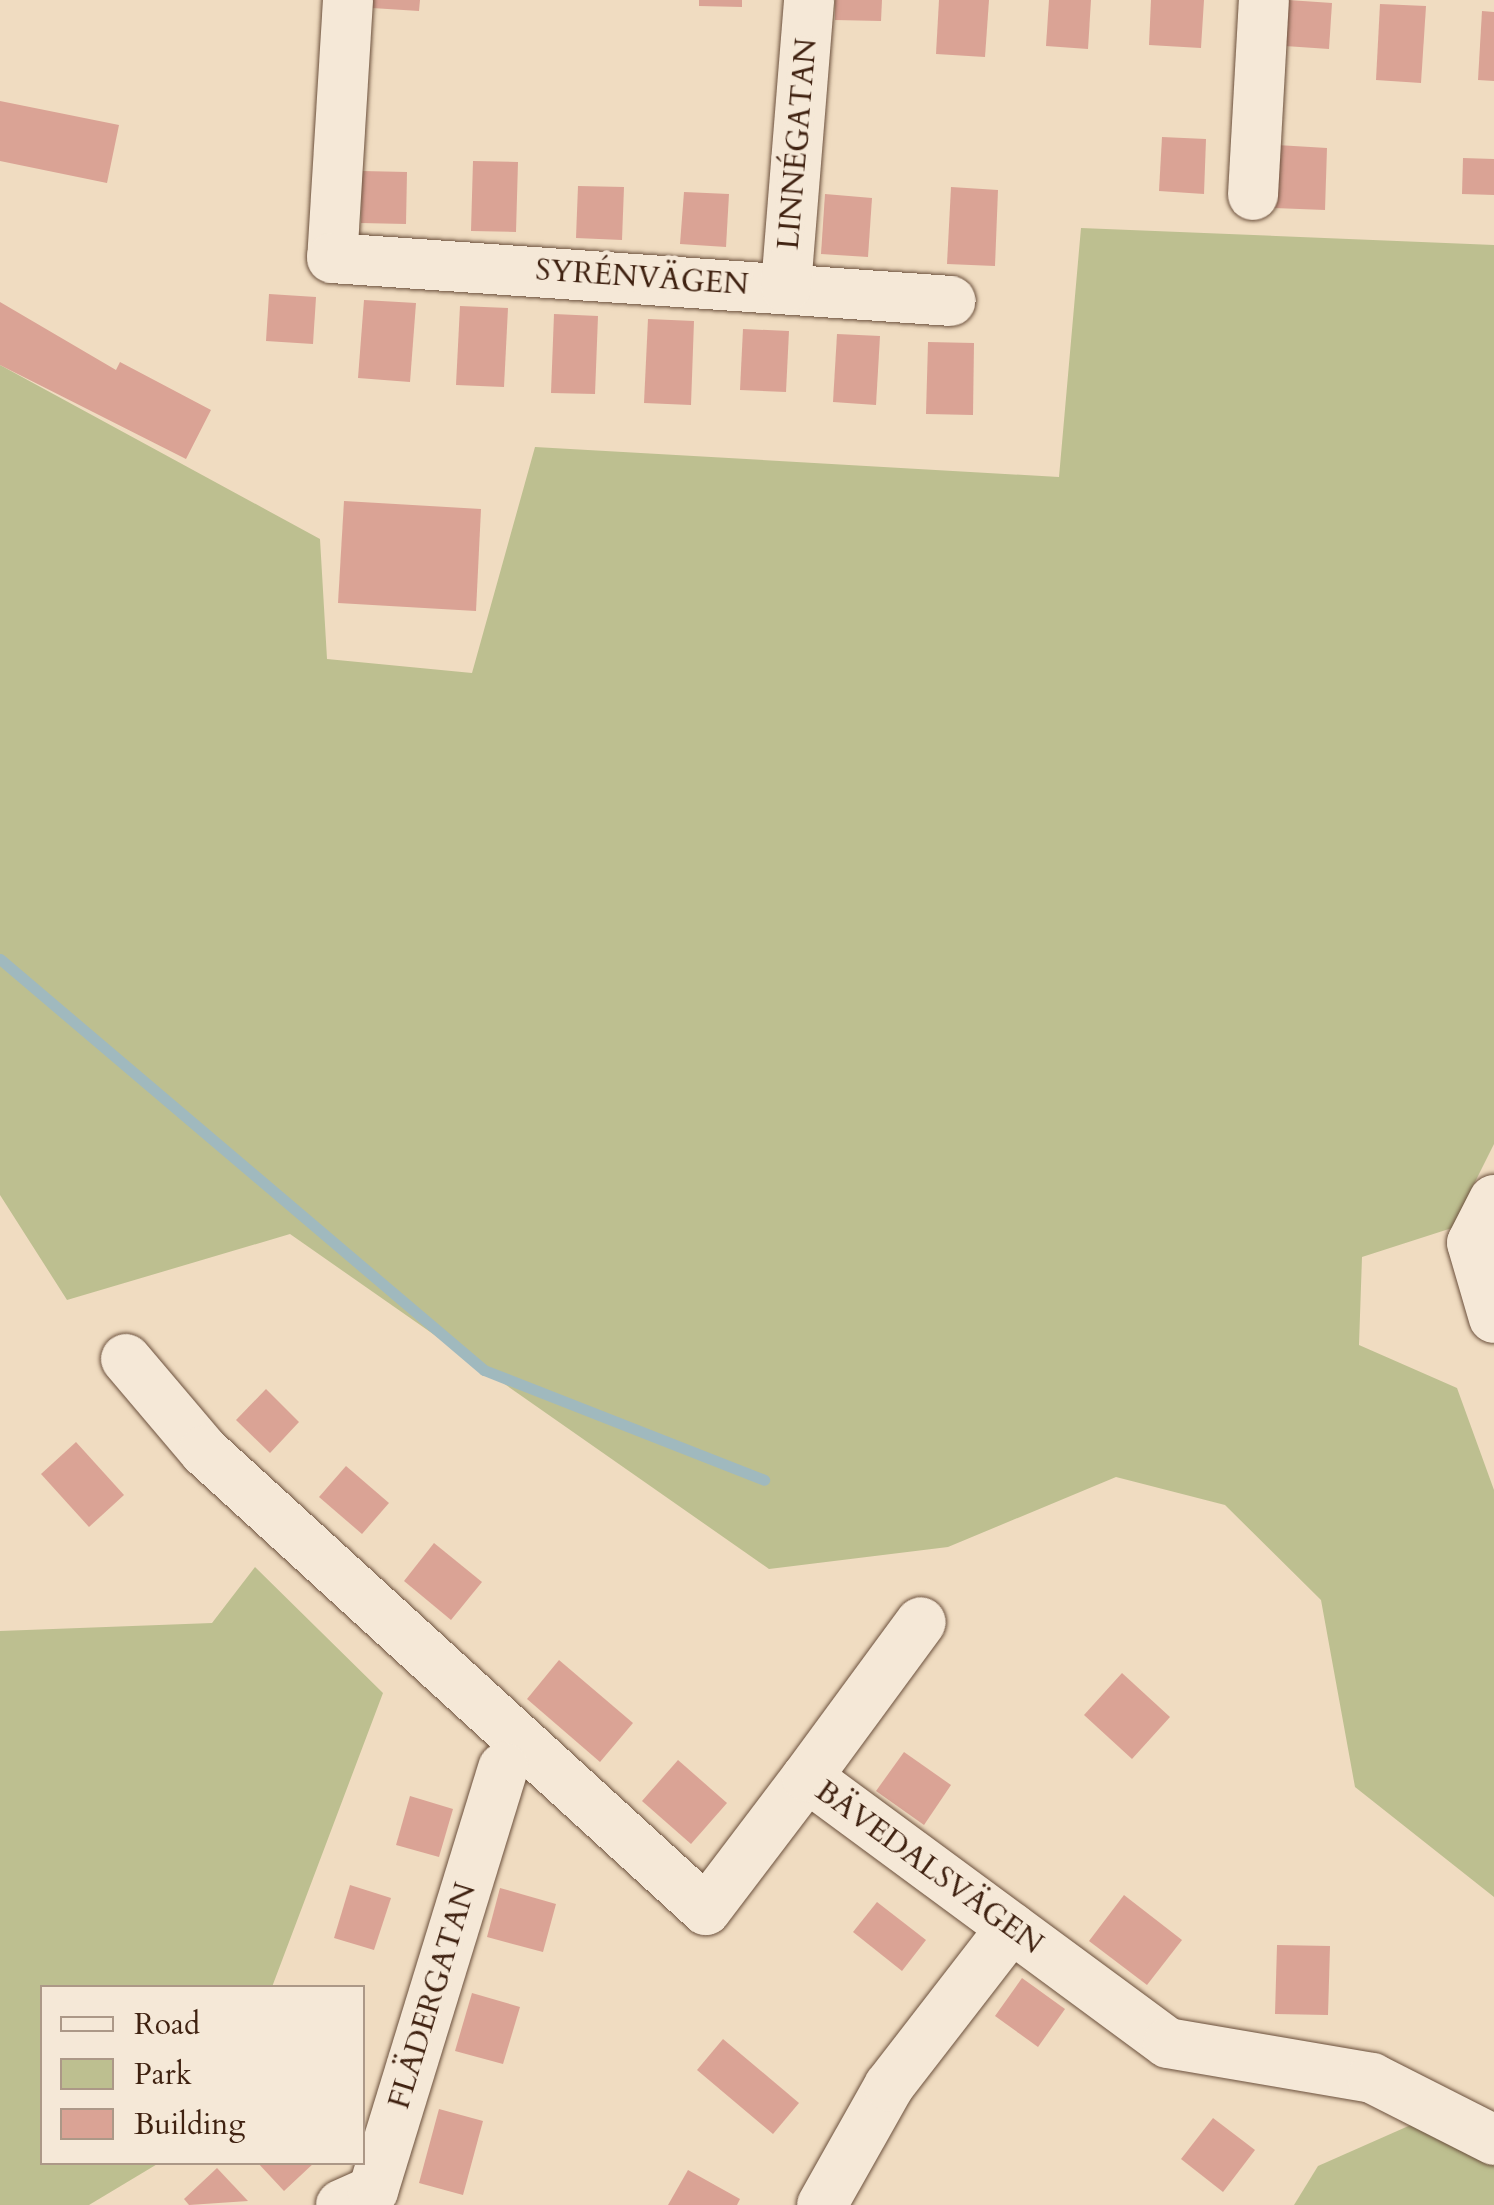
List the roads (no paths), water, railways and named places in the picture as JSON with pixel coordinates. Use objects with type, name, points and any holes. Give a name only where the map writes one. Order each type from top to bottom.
[{"type":"street","name":"SYRÉNVÄGEN","points":[[348,0],[332,258],[951,301]]},
{"type":"street","name":"LINNÉGATAN","points":[[786,287],[809,0]]},
{"type":"street","points":[[1254,195],[1264,0]]},
{"type":"street","points":[[1494,1200],[1472,1243],[1494,1318]]},
{"type":"street","name":"BÄVEDALSVÄGEN","points":[[126,1359],[204,1451],[706,1910],[807,1777],[1168,2043],[1372,2078],[1494,2140]]},
{"type":"street","points":[[807,1777],[921,1622]]},
{"type":"street","name":"FLÄDERGATAN","points":[[367,2200],[503,1768]]},
{"type":"street","points":[[822,2205],[889,2086],[1011,1928]]},
{"type":"waterway","points":[[0,959],[484,1370],[764,1480]]}]
